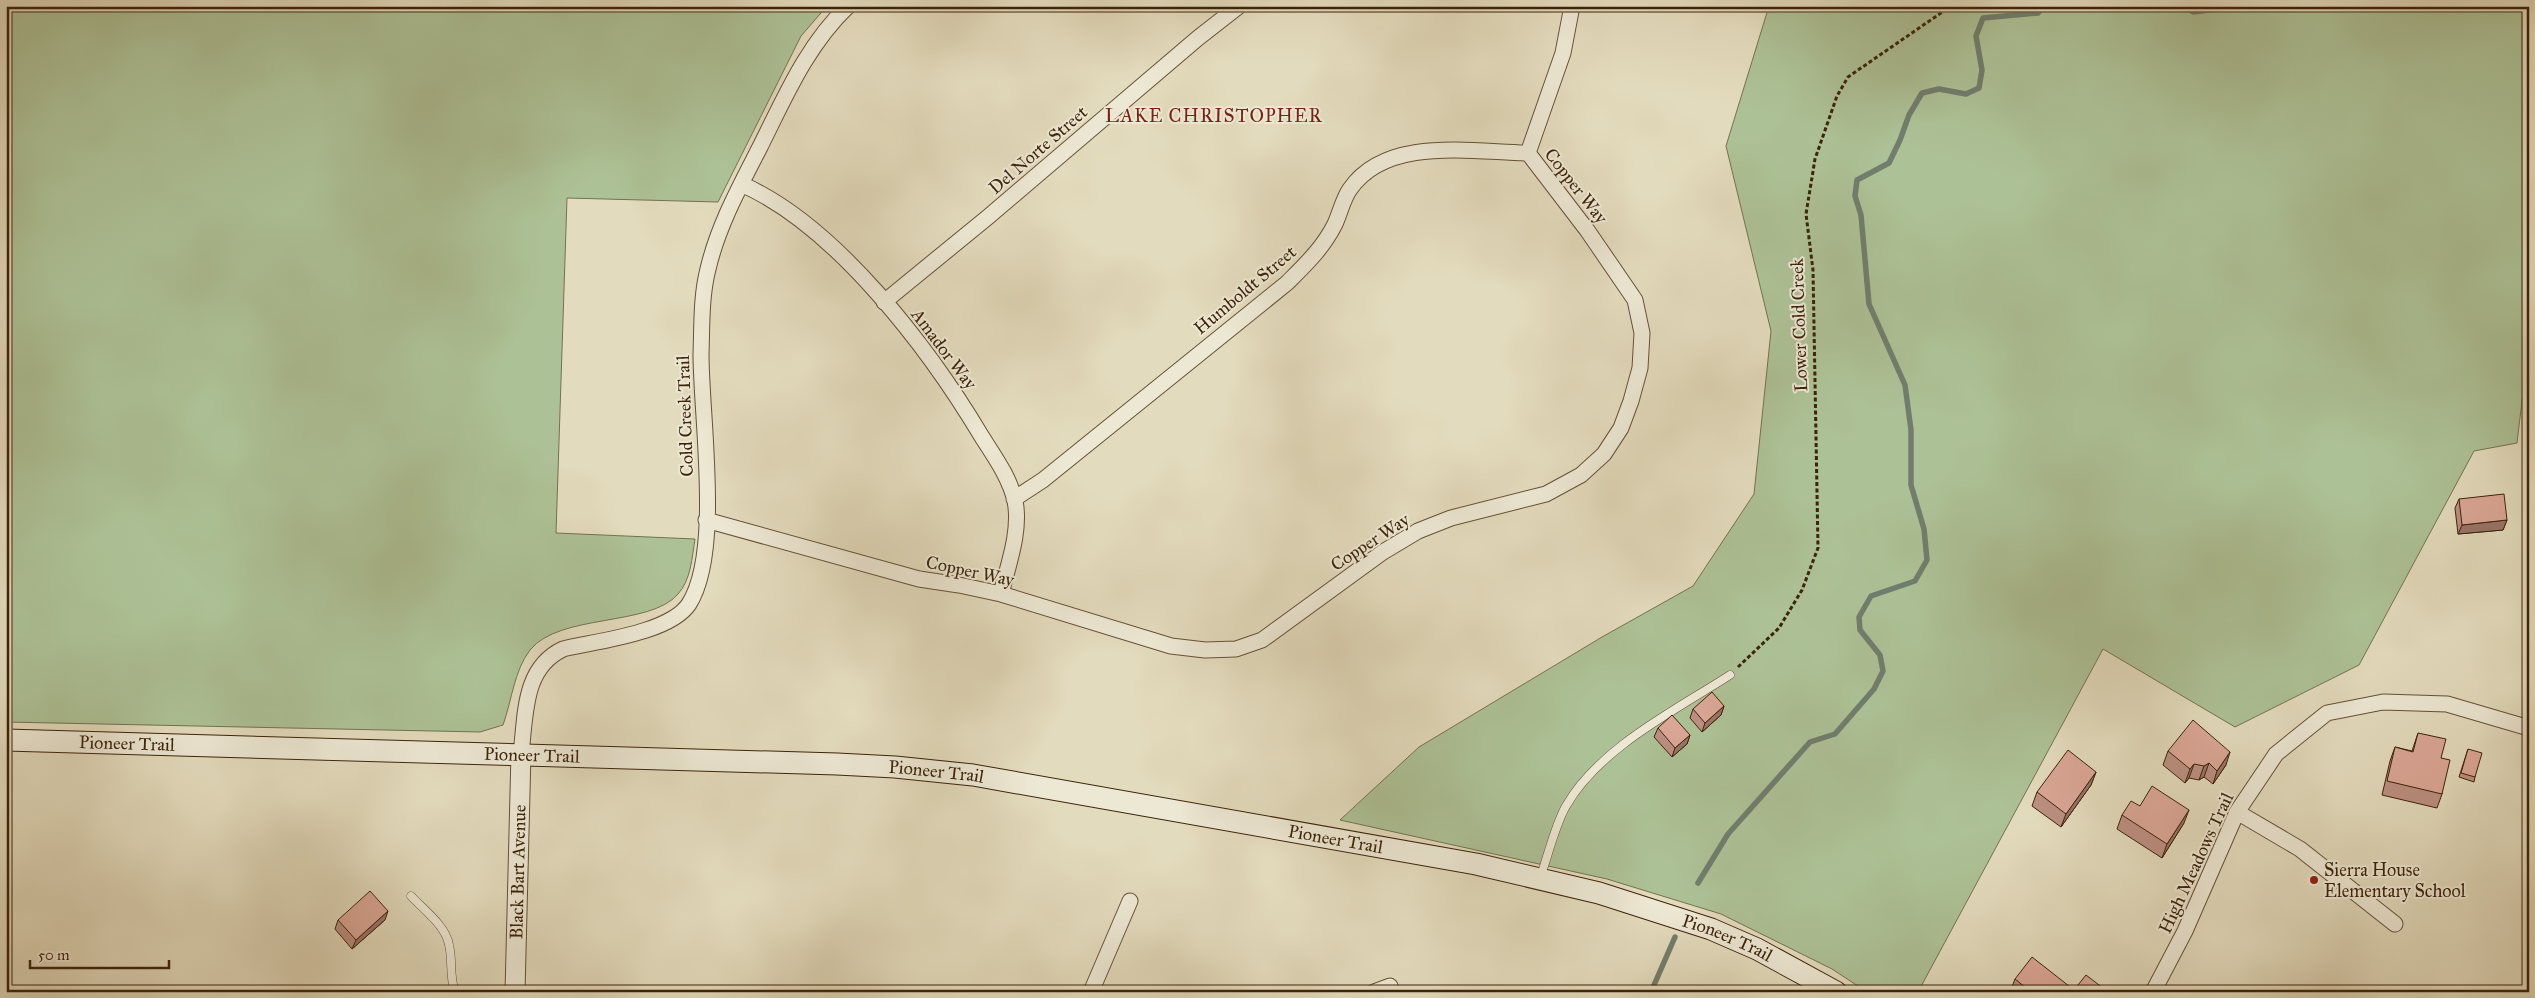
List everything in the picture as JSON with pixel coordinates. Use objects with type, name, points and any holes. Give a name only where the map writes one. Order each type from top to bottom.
[{"type":"main road","name":"Pioneer Trail","points":[[6,740],[521,753],[895,766],[973,775],[1476,864],[1540,878],[1662,911],[1711,929],[1764,952],[1836,992]]},
{"type":"street","name":"Cold Creek Trail","points":[[521,753],[531,681],[539,668],[551,655],[563,649],[660,627],[676,618],[688,605],[699,584],[704,566],[706,520],[701,355],[703,299],[708,270],[717,236],[741,184],[813,45],[848,6]]},
{"type":"street","name":"Del Norte Street","points":[[884,302],[988,218],[1198,38],[1239,6]]},
{"type":"street","name":"Copper Way","points":[[706,520],[919,579],[1001,594],[1171,646],[1205,650],[1236,649],[1262,640],[1382,552],[1418,531],[1451,518],[1546,494],[1581,475],[1604,454],[1621,428],[1640,368],[1642,333],[1635,300],[1587,230],[1528,153],[1563,53],[1572,6]]},
{"type":"street","name":"Humboldt Street","points":[[1014,499],[1043,480],[1287,283],[1319,252],[1334,225],[1349,190],[1367,169],[1390,159],[1419,151],[1528,153]]},
{"type":"street","name":"Amador Way","points":[[741,184],[770,198],[815,231],[884,302],[922,347],[965,409],[1000,467],[1014,499],[1016,526],[1001,594]]},
{"type":"street","name":"High Meadows Trail","points":[[2153,992],[2186,932],[2237,812],[2276,754],[2327,713],[2383,702],[2447,704],[2529,728]]},
{"type":"street","name":"Black Bart Avenue","points":[[515,992],[521,753]]},
{"type":"street","points":[[2237,812],[2300,849],[2395,924]]},
{"type":"street","points":[[1091,992],[1130,901]]},
{"type":"street","points":[[1374,992],[1390,986]]},
{"type":"lane","points":[[1540,878],[1566,806],[1594,771],[1628,742],[1730,674]]},
{"type":"lane","points":[[411,896],[446,934],[450,946],[450,979],[455,992]]},
{"type":"path","name":"Lower Cold Creek","points":[[1730,674],[1778,628],[1802,590],[1818,548],[1813,270],[1806,214],[1815,159],[1837,96],[1848,77],[1951,6]]},
{"type":"green space","points":[[6,6],[827,6],[801,36],[718,202],[567,198],[556,533],[695,539],[692,561],[686,582],[678,594],[665,604],[647,611],[562,630],[544,638],[530,650],[520,667],[503,725],[480,732],[6,722]]},
{"type":"green space","points":[[1769,6],[2529,6],[2529,385],[2522,401],[2517,443],[2474,451],[2359,665],[2235,727],[2103,649],[1918,992],[1867,992],[1832,969],[1721,914],[1607,879],[1340,820],[1419,747],[1602,637],[1693,586],[1754,494],[1771,331],[1726,146]]},
{"type":"building","points":[[2504,494],[2507,520],[2462,525],[2459,499]]},
{"type":"building","points":[[1712,692],[1724,706],[1705,723],[1693,709]]},
{"type":"building","points":[[1672,715],[1690,735],[1675,748],[1658,728]]},
{"type":"building","points":[[2193,720],[2230,752],[2217,771],[2209,763],[2204,766],[2194,764],[2190,769],[2168,751]]},
{"type":"building","points":[[2418,733],[2446,739],[2441,758],[2450,760],[2442,794],[2387,781],[2395,747],[2413,752]]},
{"type":"building","points":[[2468,749],[2482,753],[2475,777],[2461,773]]},
{"type":"building","points":[[2068,750],[2096,772],[2066,814],[2037,792]]},
{"type":"building","points":[[2152,786],[2189,810],[2167,844],[2122,815],[2131,801],[2140,806]]},
{"type":"building","points":[[370,891],[388,911],[356,940],[338,920]]},
{"type":"building","points":[[2032,957],[2074,990],[2086,975],[2103,988],[2100,992],[2031,992],[2015,979]]},
{"type":"waterway","points":[[1698,883],[1728,834],[1810,742],[1835,734],[1874,689],[1883,671],[1880,655],[1860,630],[1859,617],[1871,596],[1915,581],[1927,560],[1924,529],[1911,485],[1911,430],[1905,385],[1869,304],[1861,215],[1855,196],[1857,180],[1889,163],[1909,115],[1922,93],[1939,89],[1966,94],[1979,88],[1982,70],[1976,36],[1983,18],[2038,13],[2044,6]]},
{"type":"waterway","points":[[2183,6],[2193,12],[2241,6]]},
{"type":"waterway","points":[[1651,992],[1675,937]]},
{"type":"place","name":"Sierra House Elementary School","points":[[2314,880]]},
{"type":"district","name":"LAKE CHRISTOPHER","points":[[1214,115]]}]
